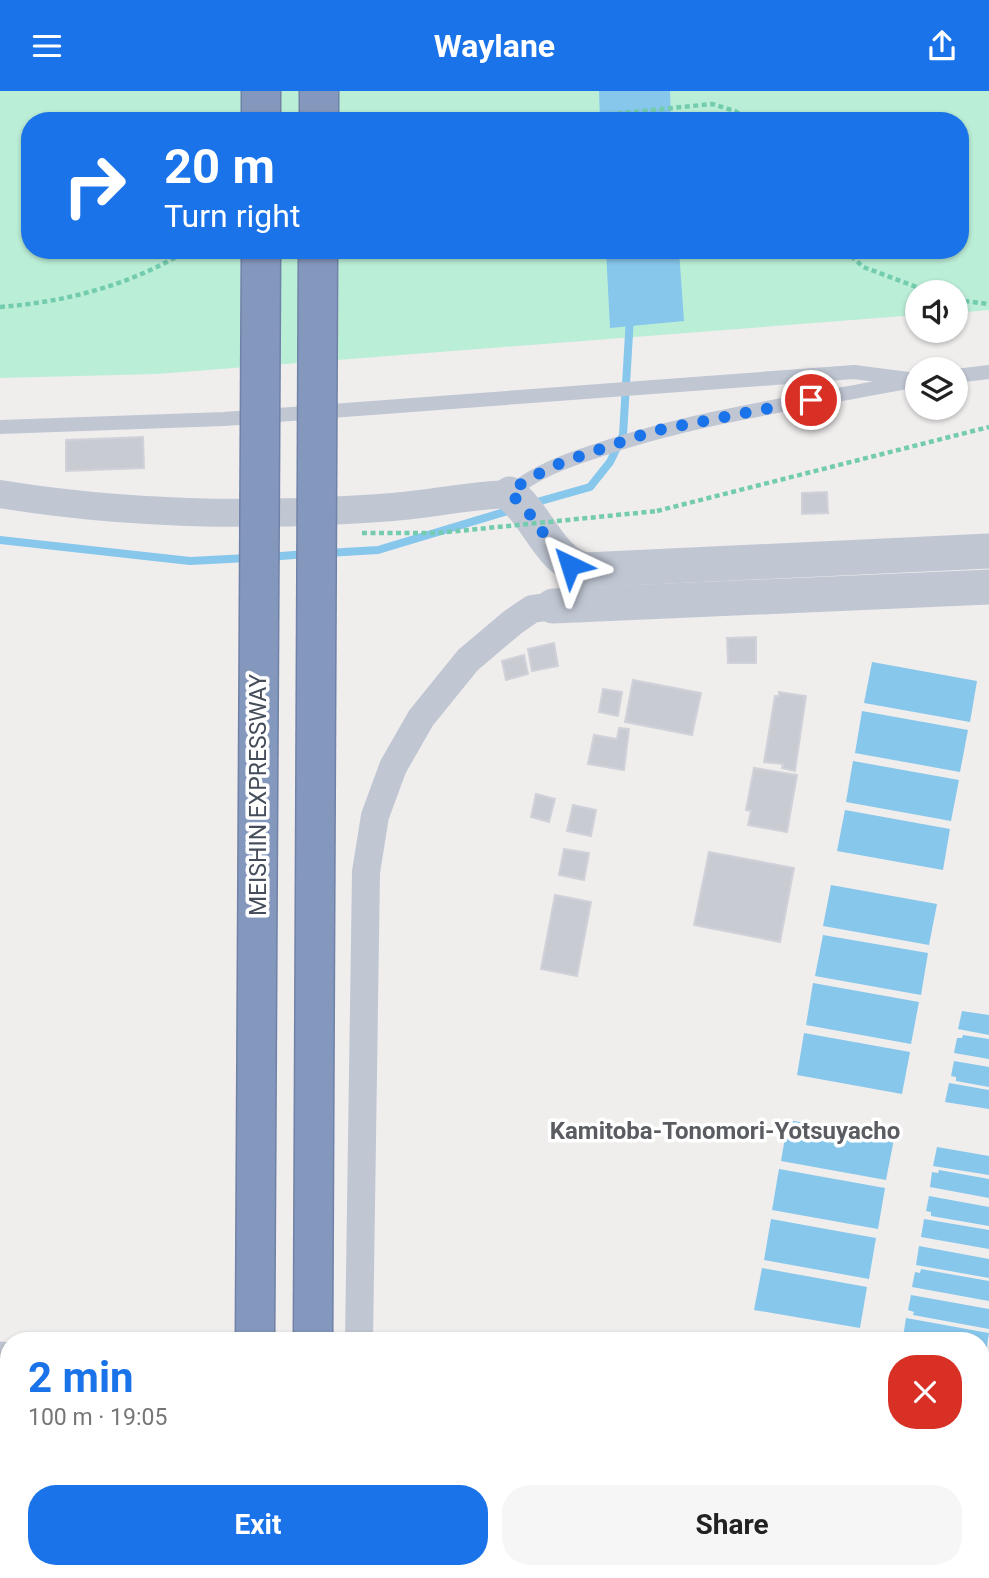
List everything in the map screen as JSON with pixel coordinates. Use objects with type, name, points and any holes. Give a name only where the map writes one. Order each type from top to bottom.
[{"type":"highway","points":[[261,91],[261,112]]},
{"type":"highway","points":[[319,91],[319,112]]},
{"type":"highway","name":"MEISHIN EXPRESSWAY","points":[[255,1332],[261,259]]},
{"type":"highway","points":[[313,1332],[318,259]]},
{"type":"street","points":[[0,494],[50,502],[211,513],[394,507],[510,493],[526,509],[562,559],[586,570],[989,551]]},
{"type":"street","points":[[359,1332],[366,872],[375,816],[393,767],[421,718],[468,660],[532,609],[553,606],[989,587]]},
{"type":"lane","points":[[0,428],[224,419],[854,372],[905,379]]},
{"type":"lane","points":[[968,375],[989,372]]},
{"type":"lane","points":[[510,493],[526,480],[563,462],[653,431],[905,382]]},
{"type":"path","points":[[625,112],[712,104],[736,112]]},
{"type":"path","points":[[0,307],[80,296],[132,278],[170,259]]},
{"type":"path","points":[[855,259],[863,267],[905,283]]},
{"type":"path","points":[[968,301],[989,304]]},
{"type":"path","points":[[362,533],[438,533],[657,510],[989,427]]},
{"type":"green space","points":[[0,91],[989,91],[989,310],[968,312],[968,280],[905,280],[905,316],[157,374],[0,378]]},
{"type":"water","points":[[599,91],[670,91],[671,112],[600,112]]},
{"type":"water","points":[[606,259],[680,259],[684,321],[610,328]]},
{"type":"water","points":[[872,662],[977,681],[970,722],[864,703]]},
{"type":"water","points":[[862,711],[968,730],[960,772],[855,753]]},
{"type":"water","points":[[853,761],[959,780],[951,821],[846,802]]},
{"type":"water","points":[[845,810],[950,829],[943,870],[837,851]]},
{"type":"water","points":[[831,885],[937,904],[929,945],[823,926]]},
{"type":"water","points":[[823,935],[928,953],[921,995],[815,976]]},
{"type":"water","points":[[813,983],[919,1002],[911,1044],[806,1025]]},
{"type":"water","points":[[962,1011],[989,1015],[989,1035],[958,1029]]},
{"type":"water","points":[[804,1033],[910,1052],[902,1094],[797,1075]]},
{"type":"water","points":[[963,1035],[989,1039],[989,1059],[954,1053],[957,1038],[962,1038]]},
{"type":"water","points":[[954,1061],[989,1067],[989,1087],[956,1081],[956,1077],[951,1076]]},
{"type":"water","points":[[949,1083],[989,1090],[989,1109],[945,1102]]},
{"type":"water","points":[[788,1120],[894,1139],[886,1180],[781,1161]]},
{"type":"water","points":[[937,1147],[989,1156],[989,1175],[933,1166]]},
{"type":"water","points":[[779,1169],[885,1188],[878,1229],[772,1210]]},
{"type":"water","points":[[939,1170],[989,1179],[989,1198],[930,1187],[932,1172],[938,1173]]},
{"type":"water","points":[[929,1196],[989,1207],[989,1226],[931,1216],[931,1212],[926,1211]]},
{"type":"water","points":[[771,1219],[876,1238],[869,1279],[764,1260]]},
{"type":"water","points":[[924,1219],[989,1230],[989,1249],[921,1237]]},
{"type":"water","points":[[919,1246],[989,1259],[989,1278],[916,1265]]},
{"type":"water","points":[[762,1268],[867,1287],[860,1328],[754,1310]]},
{"type":"water","points":[[921,1269],[989,1281],[989,1301],[912,1287],[915,1272],[920,1273]]},
{"type":"water","points":[[911,1295],[989,1309],[989,1329],[913,1315],[914,1312],[908,1310]]},
{"type":"water","points":[[906,1318],[983,1332],[904,1332]]},
{"type":"building","points":[[143,437],[144,468],[66,471],[66,440]]},
{"type":"building","points":[[827,492],[828,513],[802,514],[802,493]]},
{"type":"building","points":[[756,637],[756,663],[728,663],[727,638]]},
{"type":"building","points":[[554,643],[558,666],[532,671],[528,649]]},
{"type":"building","points":[[524,655],[528,674],[506,680],[502,661]]},
{"type":"building","points":[[633,680],[701,693],[692,735],[625,722]]},
{"type":"building","points":[[603,689],[622,692],[618,716],[599,712]]},
{"type":"building","points":[[779,692],[806,696],[795,771],[782,768],[783,764],[764,762],[775,696],[779,696]]},
{"type":"building","points":[[619,728],[629,729],[624,770],[588,764],[594,735],[617,739]]},
{"type":"building","points":[[754,768],[797,775],[787,832],[748,825],[751,811],[746,810]]},
{"type":"building","points":[[536,794],[555,799],[549,822],[531,817]]},
{"type":"building","points":[[573,805],[596,810],[591,836],[567,831]]},
{"type":"building","points":[[564,849],[589,853],[584,880],[559,875]]},
{"type":"building","points":[[709,852],[794,868],[780,942],[694,925]]},
{"type":"building","points":[[555,895],[591,902],[577,976],[541,969]]},
{"type":"waterway","points":[[530,504],[590,487],[610,462],[623,435],[630,317]]},
{"type":"waterway","points":[[327,553],[378,550],[511,510]]},
{"type":"waterway","points":[[0,540],[190,561],[248,558]]},
{"type":"waterway","points":[[268,557],[307,554]]},
{"type":"district","name":"Kamitoba-Tonomori-Yotsuyacho","points":[[725,1131]]},
{"type":"route","points":[[570,565],[562,559],[526,509],[510,493],[526,480],[563,462],[653,431],[811,400]]}]
